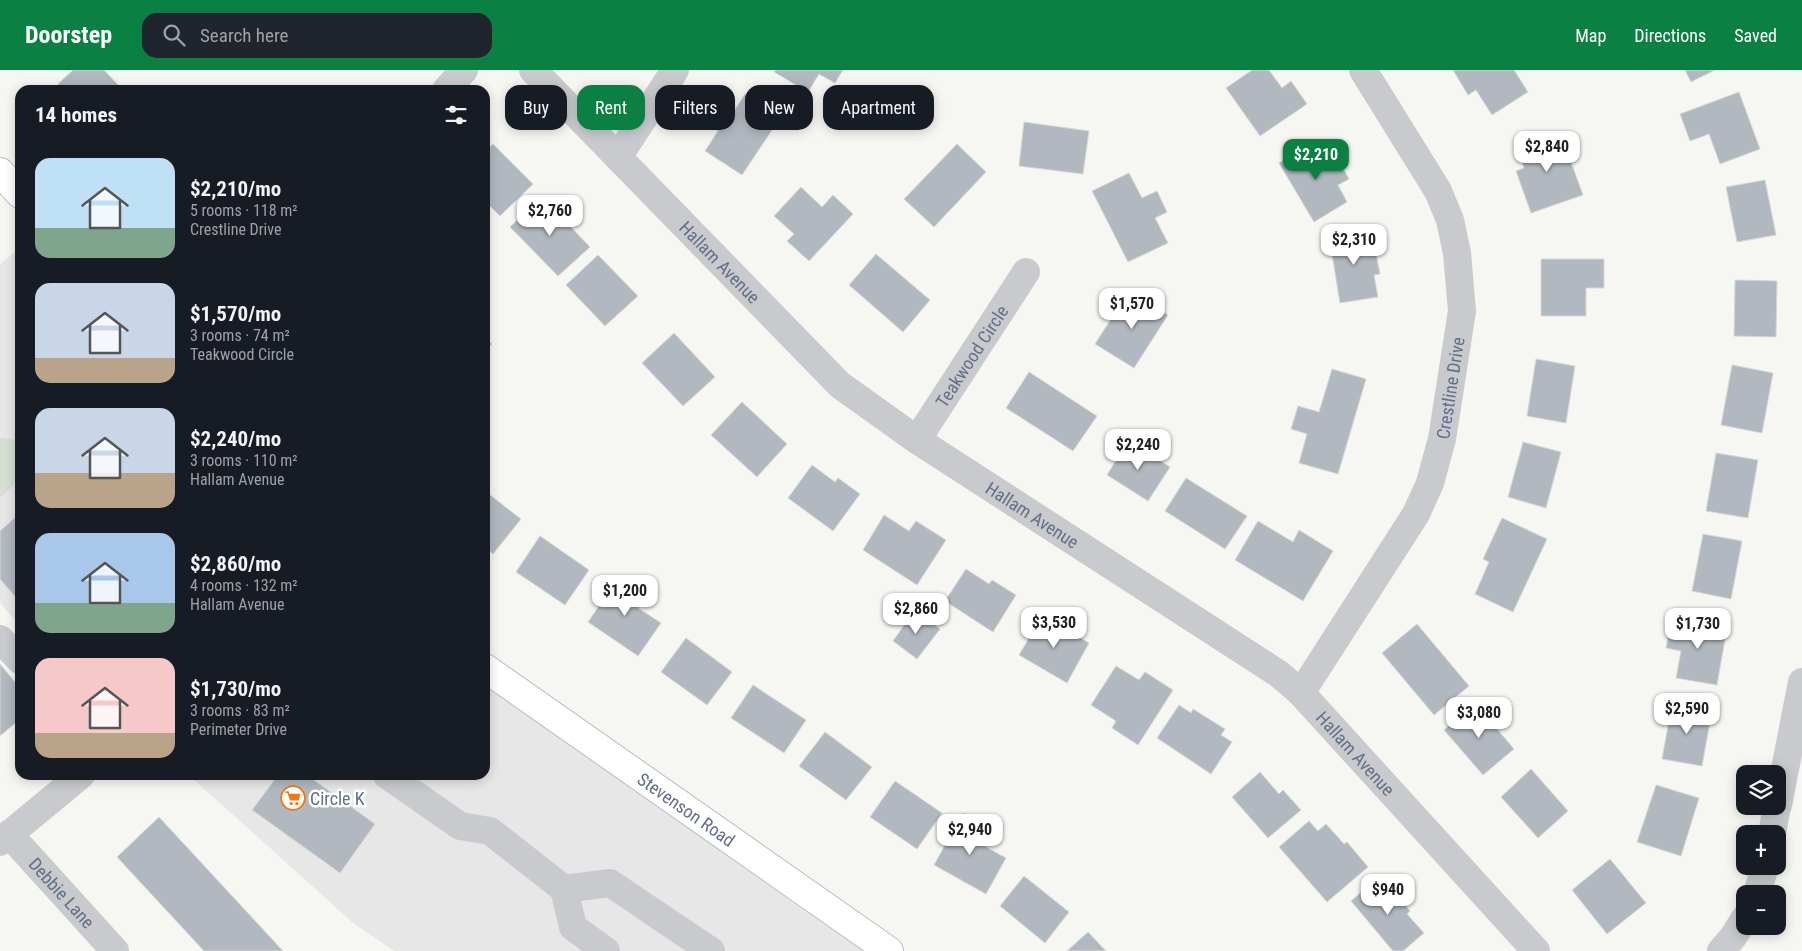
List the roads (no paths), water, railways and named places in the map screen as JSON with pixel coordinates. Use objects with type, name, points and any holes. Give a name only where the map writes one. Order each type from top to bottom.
[{"type":"main road","points":[[0,172],[15,188]]},
{"type":"main road","name":"Stevenson Road","points":[[490,672],[889,951]]},
{"type":"street","points":[[450,85],[464,70]]},
{"type":"street","name":"Hallam Avenue","points":[[534,70],[840,385],[917,440],[1279,674],[1301,693],[1536,951]]},
{"type":"street","points":[[618,157],[675,70]]},
{"type":"street","name":"Crestline Drive","points":[[1301,693],[1416,514],[1430,484],[1442,439],[1462,311],[1457,253],[1450,220],[1438,191],[1363,70]]},
{"type":"street","name":"Teakwood Circle","points":[[917,440],[1026,272]]},
{"type":"street","points":[[0,639],[15,655]]},
{"type":"street","points":[[1785,765],[1802,682]]},
{"type":"street","points":[[5,838],[75,780]]},
{"type":"street","points":[[394,780],[460,826],[490,831],[564,889],[573,927],[606,951]]},
{"type":"street","name":"Debbie Lane","points":[[5,838],[115,951]]},
{"type":"street","points":[[564,889],[610,883],[712,951]]},
{"type":"street","points":[[1721,951],[1736,932]]},
{"type":"place","name":"Circle K","points":[[293,798]]}]
